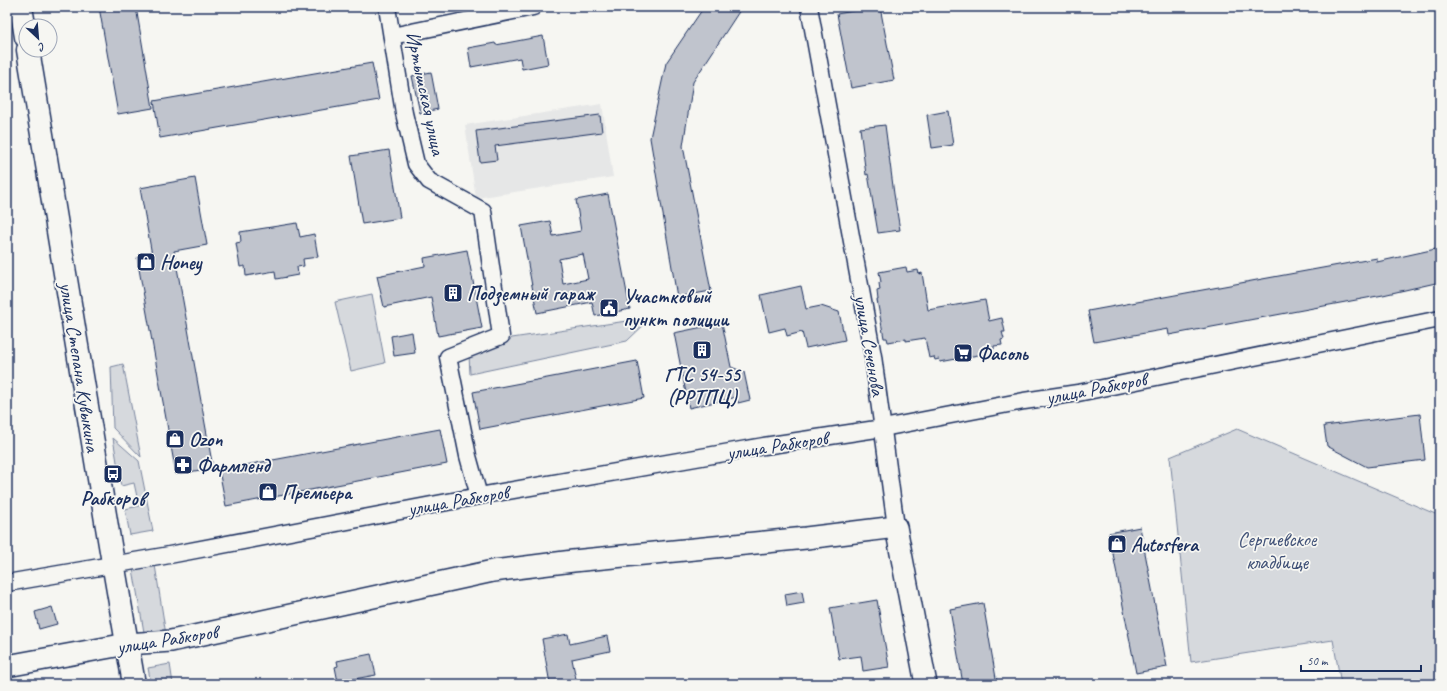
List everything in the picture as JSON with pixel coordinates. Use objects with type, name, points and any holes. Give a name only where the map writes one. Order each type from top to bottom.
[{"type":"main road","points":[[21,7],[23,18]]},
{"type":"main road","name":"улица Степана Кувыкина","points":[[29,58],[134,684]]},
{"type":"street","name":"Иртышская улица","points":[[387,7],[404,113],[416,164],[429,181],[483,211],[501,336],[448,357],[468,456],[479,496]]},
{"type":"street","points":[[392,36],[533,7]]},
{"type":"street","name":"улица Сеченова","points":[[809,7],[873,356],[884,428],[896,527],[926,684]]},
{"type":"street","name":"улица Рабкоров","points":[[7,583],[479,496],[764,446],[884,428],[1024,401],[1078,393],[1440,319]]},
{"type":"street","name":"улица Рабкоров","points":[[7,666],[127,644],[172,642],[493,571],[573,561],[806,538],[896,527]]},
{"type":"shaded area","points":[[602,104],[613,177],[476,198],[465,125]]},
{"type":"green space","points":[[372,294],[385,363],[351,371],[335,302]]},
{"type":"green space","points":[[647,318],[648,321],[627,341],[470,374],[469,355],[505,344],[512,338]]},
{"type":"green space","points":[[123,364],[141,457],[113,428],[111,367]]},
{"type":"green space","name":"Сергиевское кладбище","points":[[1237,429],[1440,516],[1440,684],[1341,684],[1333,640],[1191,662],[1170,457]]},
{"type":"green space","points":[[113,438],[139,461],[153,531],[130,535],[125,509],[139,506],[134,483],[121,486]]},
{"type":"green space","points":[[155,565],[166,635],[145,638],[133,569]]},
{"type":"green space","points":[[170,664],[173,684],[151,684],[148,668]]},
{"type":"building","points":[[99,7],[136,7],[153,108],[118,114]]},
{"type":"building","points":[[704,7],[742,7],[693,82],[683,146],[711,291],[677,297],[650,138],[666,63]]},
{"type":"building","points":[[880,7],[894,80],[851,88],[837,14]]},
{"type":"building","points":[[543,36],[548,64],[522,69],[520,58],[471,67],[468,48],[495,43],[496,45]]},
{"type":"building","points":[[372,63],[379,100],[160,138],[154,101]]},
{"type":"building","points":[[431,72],[438,109],[420,113],[412,76]]},
{"type":"building","points":[[948,111],[953,145],[932,148],[927,115]]},
{"type":"building","points":[[600,115],[602,132],[495,146],[497,160],[480,162],[476,131]]},
{"type":"building","points":[[885,125],[900,230],[878,233],[868,174],[866,175],[860,128]]},
{"type":"building","points":[[389,150],[400,218],[362,224],[351,156]]},
{"type":"building","points":[[195,178],[207,245],[174,251],[213,468],[176,474],[137,258],[152,255],[140,188]]},
{"type":"building","points":[[608,194],[630,309],[595,316],[592,302],[537,313],[521,226],[550,221],[553,236],[581,231],[576,200]],"holes":[[[583,254],[588,279],[563,284],[559,259]]]},
{"type":"building","points":[[297,223],[300,237],[314,234],[318,257],[303,259],[304,266],[297,267],[298,275],[276,279],[275,271],[246,276],[245,266],[240,267],[236,243],[241,242],[240,232]]},
{"type":"building","points":[[1440,248],[1440,282],[1383,295],[1169,335],[1168,329],[1094,342],[1088,311],[1377,258],[1377,262]]},
{"type":"building","name":"Подземный гараж","points":[[467,250],[482,328],[438,336],[431,297],[384,307],[377,276],[425,266],[424,258]]},
{"type":"building","points":[[906,267],[907,272],[918,270],[919,274],[922,273],[928,310],[985,300],[989,321],[1002,318],[1005,332],[1002,332],[1004,339],[1001,340],[1002,345],[994,346],[994,349],[989,350],[989,353],[940,362],[939,359],[935,360],[934,357],[929,358],[925,338],[888,342],[887,338],[884,338],[877,300],[877,291],[880,290],[879,283],[881,282],[879,272]]},
{"type":"building","points":[[801,286],[806,309],[821,306],[839,312],[845,340],[806,348],[802,332],[787,336],[785,328],[769,332],[761,295]]},
{"type":"building","name":"ГТС 54-55 (РРТПЦ)","points":[[722,323],[731,367],[744,372],[750,400],[738,403],[737,397],[689,408],[674,333]]},
{"type":"building","points":[[412,332],[415,353],[394,356],[391,336]]},
{"type":"building","points":[[637,361],[644,398],[480,429],[473,392]]},
{"type":"building","points":[[1420,414],[1425,460],[1367,467],[1327,446],[1324,426]]},
{"type":"building","points":[[440,429],[447,464],[226,506],[219,470]]},
{"type":"building","points":[[1140,527],[1167,667],[1136,673],[1109,533]]},
{"type":"building","points":[[802,591],[804,603],[787,606],[785,594]]},
{"type":"building","points":[[877,600],[889,667],[863,671],[861,656],[839,659],[830,608]]},
{"type":"building","points":[[983,603],[997,684],[963,684],[950,609]]},
{"type":"building","points":[[52,607],[57,624],[39,629],[35,612]]},
{"type":"building","points":[[568,634],[570,644],[607,636],[610,651],[572,659],[577,684],[550,684],[542,639]]},
{"type":"building","points":[[371,654],[376,675],[338,682],[335,667],[338,666],[337,661]]},
{"type":"place","name":"Honey","points":[[146,262]]},
{"type":"place","name":"Подземный гараж","points":[[453,293]]},
{"type":"place","name":"Участковый пункт полиции","points":[[609,308]]},
{"type":"place","name":"ГТС 54-55 (РРТПЦ)","points":[[702,350]]},
{"type":"place","name":"Фасоль","points":[[963,353]]},
{"type":"place","name":"Ozon","points":[[175,439]]},
{"type":"place","name":"Фармленд","points":[[183,465]]},
{"type":"place","name":"Рабкоров","points":[[113,474]]},
{"type":"place","name":"Премьера","points":[[268,492]]},
{"type":"place","name":"Autosfera","points":[[1117,544]]}]
